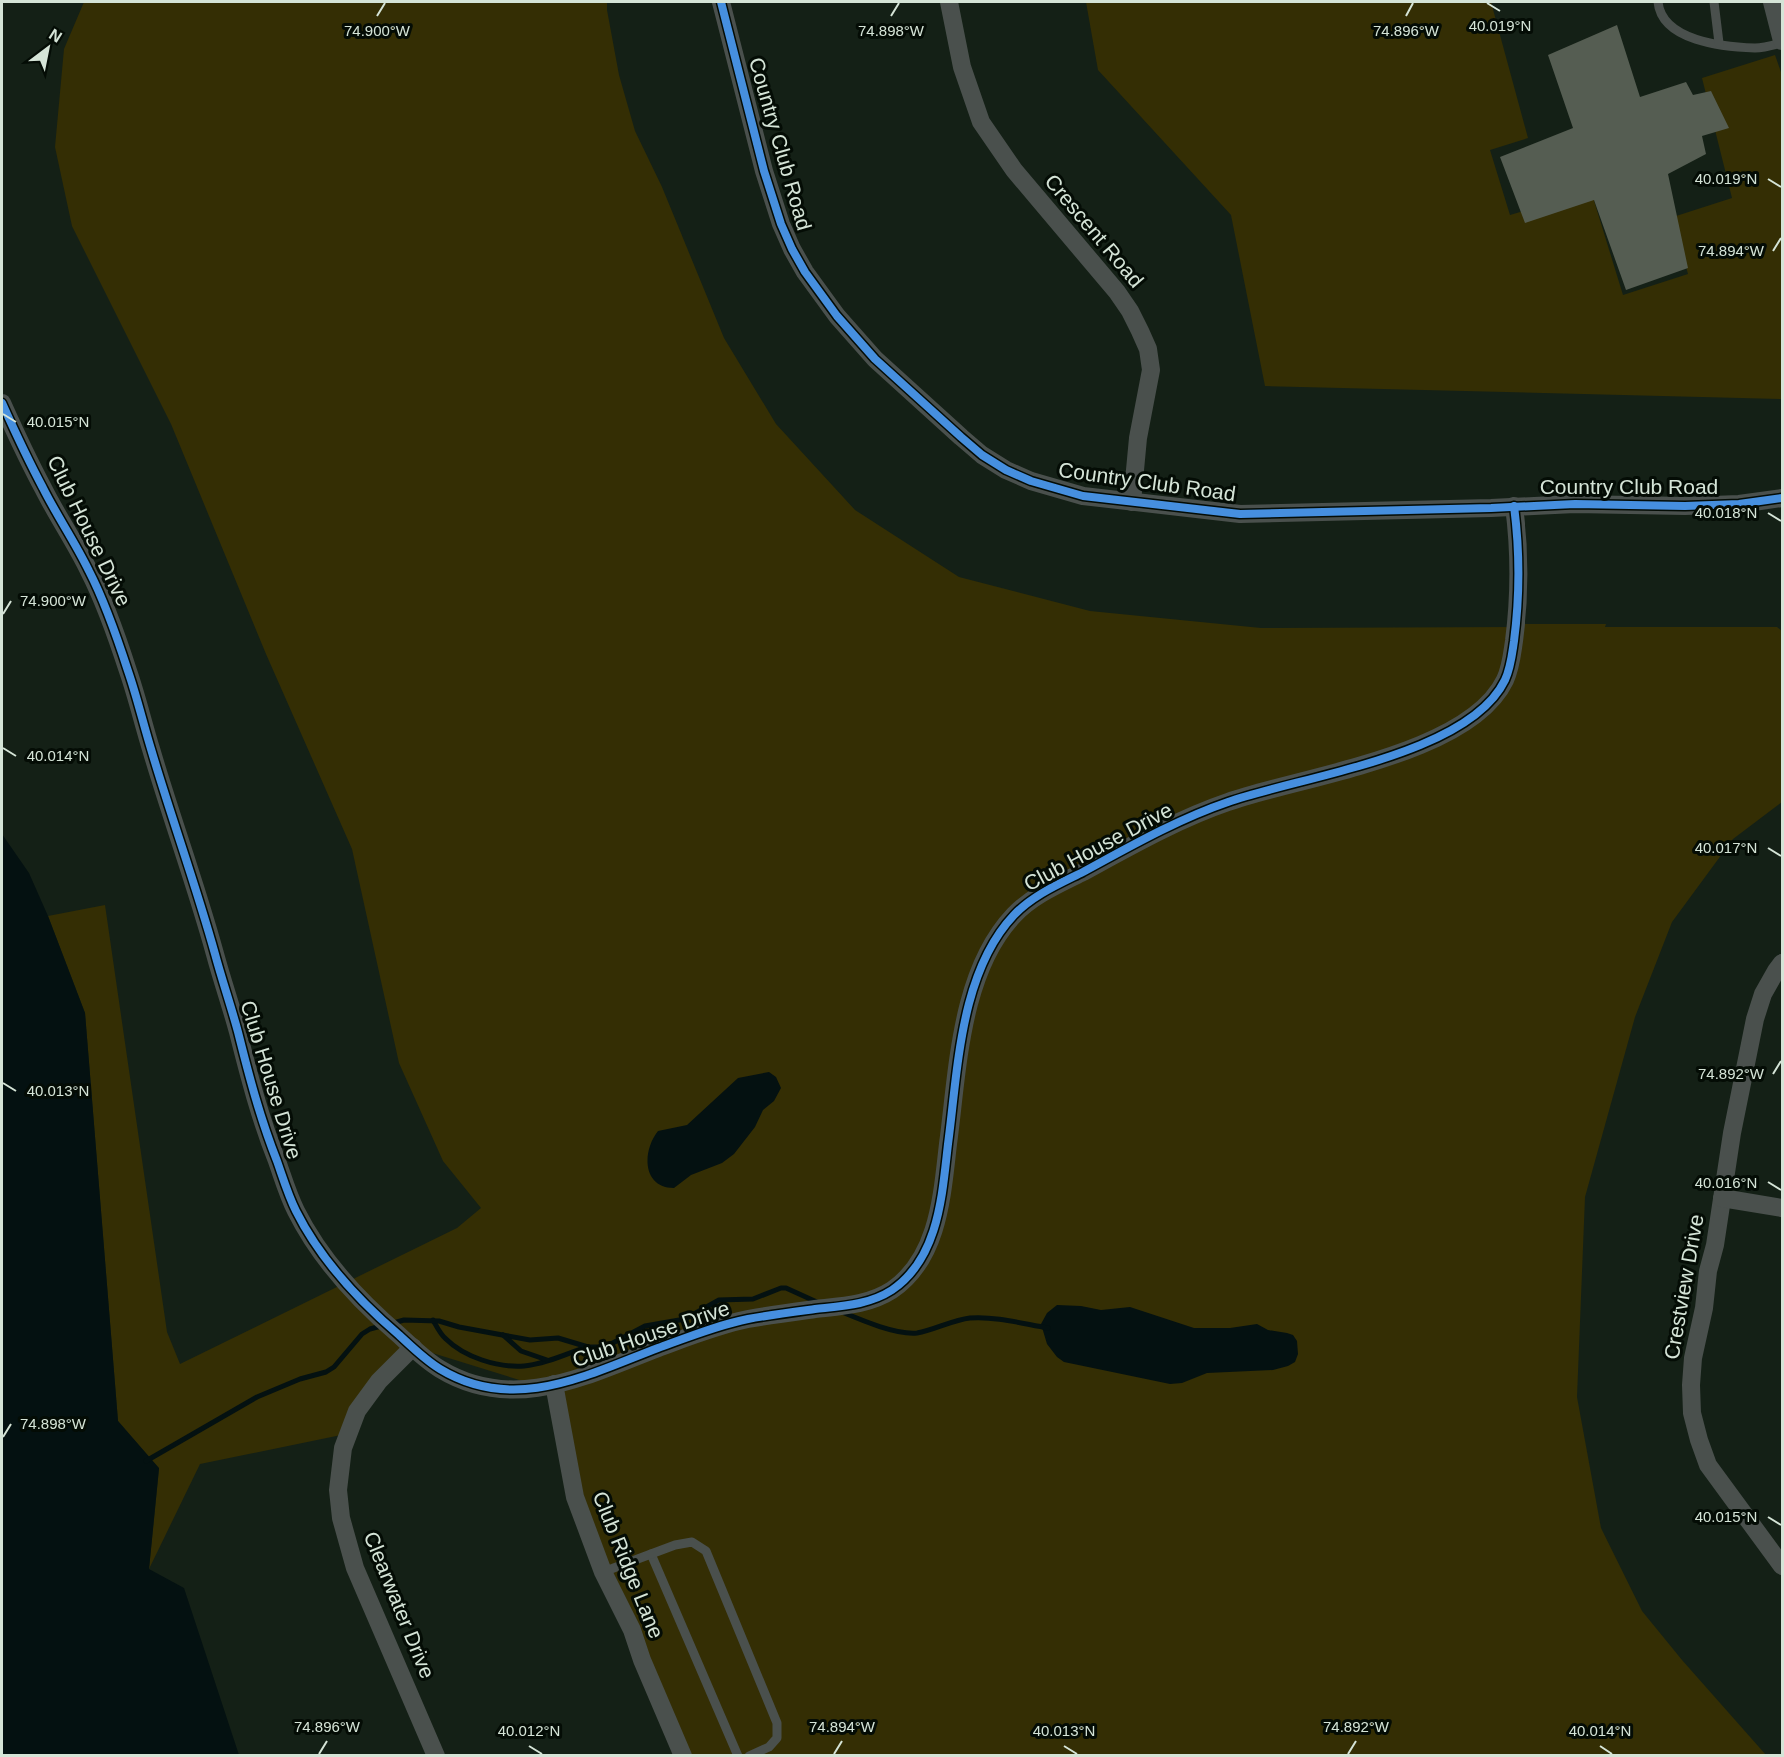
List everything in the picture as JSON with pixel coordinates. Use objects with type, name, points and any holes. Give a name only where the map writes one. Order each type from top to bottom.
[{"type":"street","name":"Country Club Road","points":[[720,2],[764,171],[781,224],[805,272],[837,316],[874,359],[982,455],[1006,470],[1057,490],[1083,496],[1239,514],[1603,503],[1685,506],[1739,504],[1782,498]]},
{"type":"street","name":"Crescent Road","points":[[949,2],[962,67],[981,123],[1014,170],[1117,292],[1130,311],[1148,349],[1151,370],[1138,438],[1132,502]]},
{"type":"street","points":[[1772,2],[1782,42]]},
{"type":"street","name":"Club House Drive","points":[[2,403],[44,490],[93,578],[125,660],[189,874],[207,926],[252,1090],[288,1194],[299,1217],[324,1257],[370,1310],[442,1370],[464,1381],[489,1389],[516,1390],[569,1382],[686,1338],[745,1320],[864,1304],[889,1292],[911,1275],[927,1249],[936,1221],[942,1193],[960,1048],[972,992],[981,966],[995,940],[1016,912],[1038,896],[1114,855],[1224,803],[1376,761],[1443,735],[1462,726],[1480,713],[1495,696],[1506,678],[1513,656],[1520,584],[1520,552],[1514,506]]},
{"type":"street","name":"Crestview Drive","points":[[1782,963],[1763,994],[1755,1019],[1736,1110],[1693,1358],[1691,1385],[1692,1413],[1708,1465],[1782,1566]]},
{"type":"street","points":[[1722,1198],[1782,1208]]},
{"type":"street","name":"Clearwater Drive","points":[[413,1347],[379,1381],[357,1411],[343,1448],[338,1490],[341,1518],[356,1568],[436,1755]]},
{"type":"street","name":"Club Ridge Lane","points":[[554,1384],[575,1497],[603,1572],[632,1630],[642,1660],[683,1755]]},
{"type":"lane","points":[[1658,2],[1658,7],[1668,24],[1685,36],[1757,48],[1782,42]]},
{"type":"lane","points":[[1714,2],[1719,43]]},
{"type":"lane","points":[[603,1572],[675,1545],[692,1542],[706,1551],[777,1723],[777,1737],[769,1747],[749,1755]]},
{"type":"lane","points":[[651,1554],[738,1755]]},
{"type":"shaded area","points":[[84,2],[607,2],[619,75],[635,131],[662,187],[724,338],[776,424],[855,510],[959,577],[1090,611],[1261,628],[1518,627],[1520,624],[1606,624],[1605,627],[1777,627],[1782,631],[1782,802],[1733,839],[1672,922],[1635,1017],[1585,1197],[1577,1397],[1601,1528],[1642,1611],[1766,1755],[683,1755],[603,1572],[553,1383],[542,1387],[413,1347],[346,1434],[200,1464],[149,1569],[159,1469],[118,1421],[85,1013],[48,916],[105,905],[167,1332],[180,1364],[457,1228],[481,1208],[443,1161],[399,1063],[352,849],[266,654],[171,424],[72,226],[55,147],[64,49]]},
{"type":"shaded area","points":[[1086,2],[1491,2],[1528,138],[1490,150],[1510,215],[1591,191],[1623,295],[1688,274],[1673,217],[1732,198],[1702,78],[1775,55],[1782,75],[1782,399],[1265,386],[1231,215],[1098,70]]},
{"type":"shaded area","points":[[2,834],[29,873],[85,1013],[118,1421],[159,1468],[149,1569],[184,1588],[239,1755],[2,1755]]},
{"type":"shaded area","points":[[769,1072],[776,1077],[781,1088],[774,1101],[763,1110],[755,1127],[734,1154],[722,1163],[691,1175],[674,1188],[656,1182],[648,1167],[648,1158],[649,1148],[658,1131],[687,1125],[738,1078]]},
{"type":"shaded area","points":[[1057,1305],[1101,1310],[1130,1307],[1194,1328],[1230,1328],[1257,1324],[1268,1330],[1293,1335],[1297,1341],[1298,1354],[1295,1362],[1273,1370],[1207,1373],[1182,1383],[1170,1384],[1064,1362],[1047,1344],[1041,1324],[1047,1313]]},
{"type":"building","points":[[1617,25],[1640,97],[1686,82],[1693,95],[1711,91],[1729,128],[1702,136],[1706,154],[1668,174],[1688,268],[1626,290],[1594,200],[1525,223],[1500,157],[1573,128],[1548,55]]},
{"type":"waterway","points":[[390,1324],[404,1320],[439,1321],[530,1340],[558,1338],[588,1347],[598,1347],[609,1345],[645,1326],[685,1319],[719,1300],[753,1299],[786,1288],[819,1303]]},
{"type":"waterway","points":[[842,1312],[879,1326],[909,1333],[924,1332],[970,1318],[999,1319],[1048,1328]]},
{"type":"waterway","points":[[433,1320],[444,1337],[462,1351],[482,1360],[503,1365],[524,1366],[540,1363],[586,1347]]},
{"type":"waterway","points":[[146,1461],[257,1397],[300,1379],[326,1372],[334,1367],[362,1334],[381,1326]]},
{"type":"waterway","points":[[503,1335],[521,1351],[547,1360]]},
{"type":"cycle path","points":[[721,2],[764,171],[781,224],[805,272],[837,316],[875,359],[982,455],[1006,470],[1031,481],[1083,496],[1240,514],[1575,504],[1685,506],[1739,504],[1782,498]]},
{"type":"cycle path","points":[[2,403],[37,477],[95,583],[115,633],[208,928],[260,1113],[296,1211],[316,1246],[341,1278],[369,1308],[414,1349],[440,1369],[468,1382],[495,1388],[523,1389],[550,1386],[604,1369],[714,1328],[748,1319],[865,1302],[892,1290],[908,1277],[920,1261],[929,1243],[940,1204],[959,1054],[972,993],[982,964],[996,938],[1014,915],[1047,890],[1191,817],[1228,802],[1339,772],[1421,745],[1457,727],[1486,706],[1505,680],[1514,641],[1518,574],[1514,506]]}]
